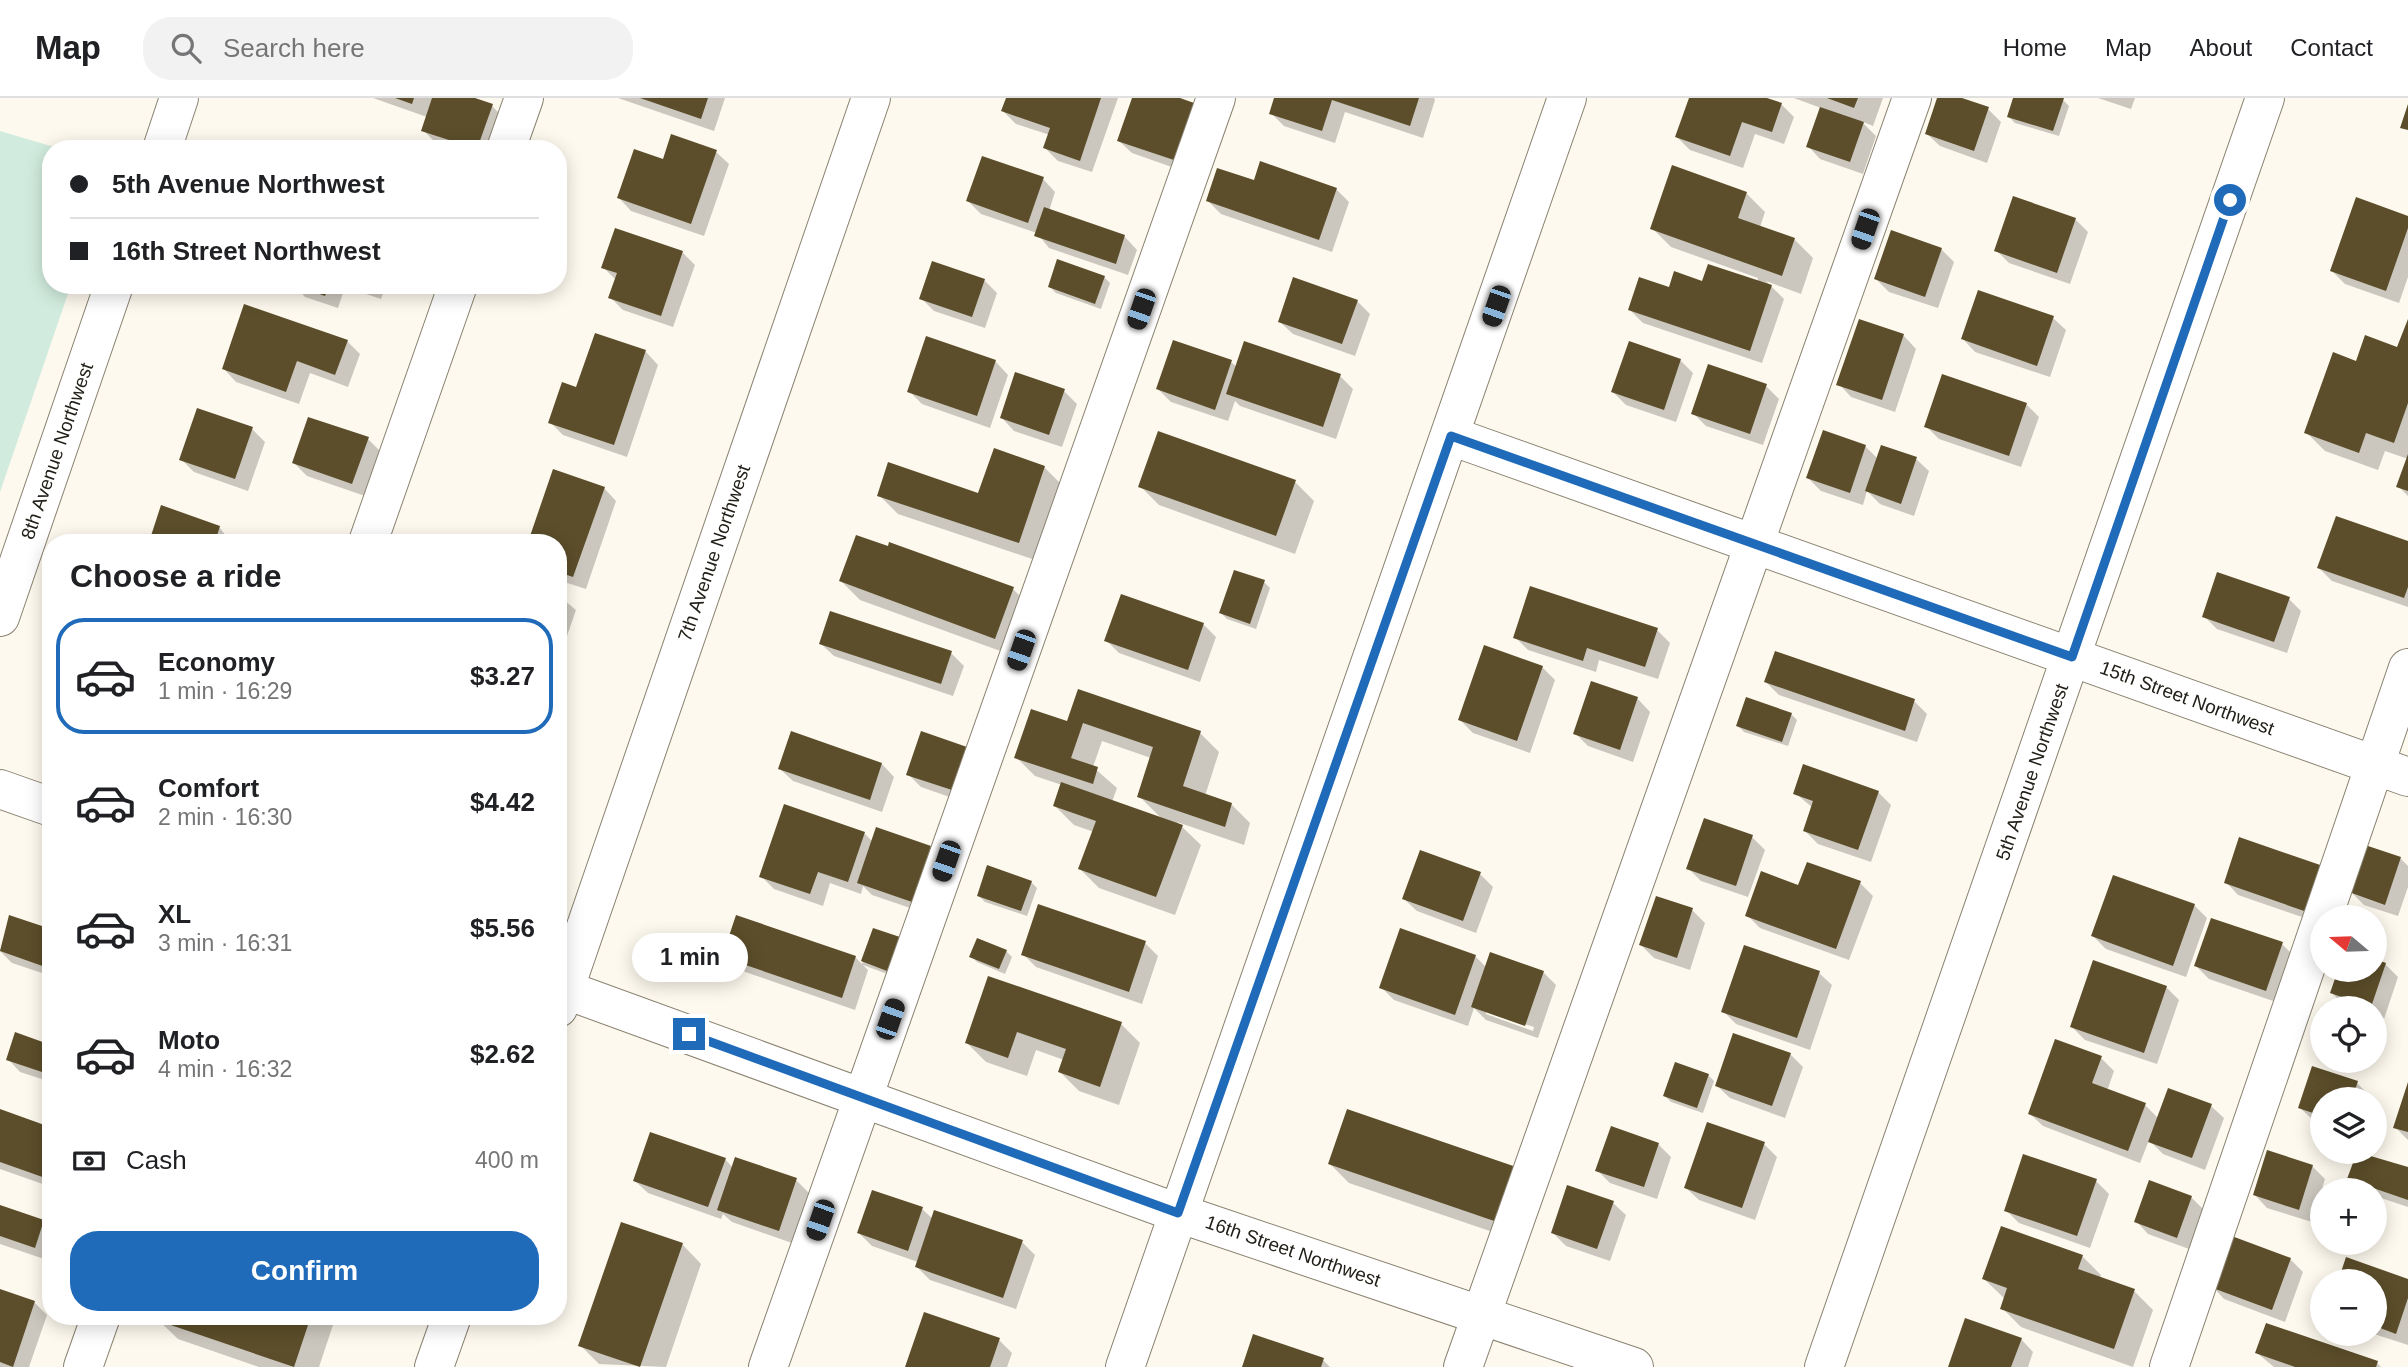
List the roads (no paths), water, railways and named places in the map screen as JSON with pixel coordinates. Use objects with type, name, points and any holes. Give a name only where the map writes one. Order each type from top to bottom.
[{"type":"street","points":[[165,140],[179,98]]},
{"type":"street","points":[[509,140],[524,98]]},
{"type":"street","name":"7th Avenue Northwest","points":[[567,974],[871,98]]},
{"type":"street","points":[[768,1367],[1216,98]]},
{"type":"street","points":[[1125,1367],[1567,98]]},
{"type":"street","points":[[1463,1367],[1912,98]]},
{"type":"street","name":"5th Avenue Northwest","points":[[1825,1367],[2265,98]]},
{"type":"street","name":"8th Avenue Northwest","points":[[0,617],[111,294]]},
{"type":"street","points":[[371,534],[455,294]]},
{"type":"street","name":"15th Street Northwest","points":[[1451,436],[2391,771]]},
{"type":"street","points":[[2169,1367],[2391,771],[2408,668]]},
{"type":"street","points":[[0,789],[42,804]]},
{"type":"street","name":"16th Street Northwest","points":[[567,996],[863,1098],[1178,1213],[1634,1367]]},
{"type":"street","points":[[83,1367],[98,1325]]},
{"type":"street","points":[[435,1367],[449,1325]]}]
